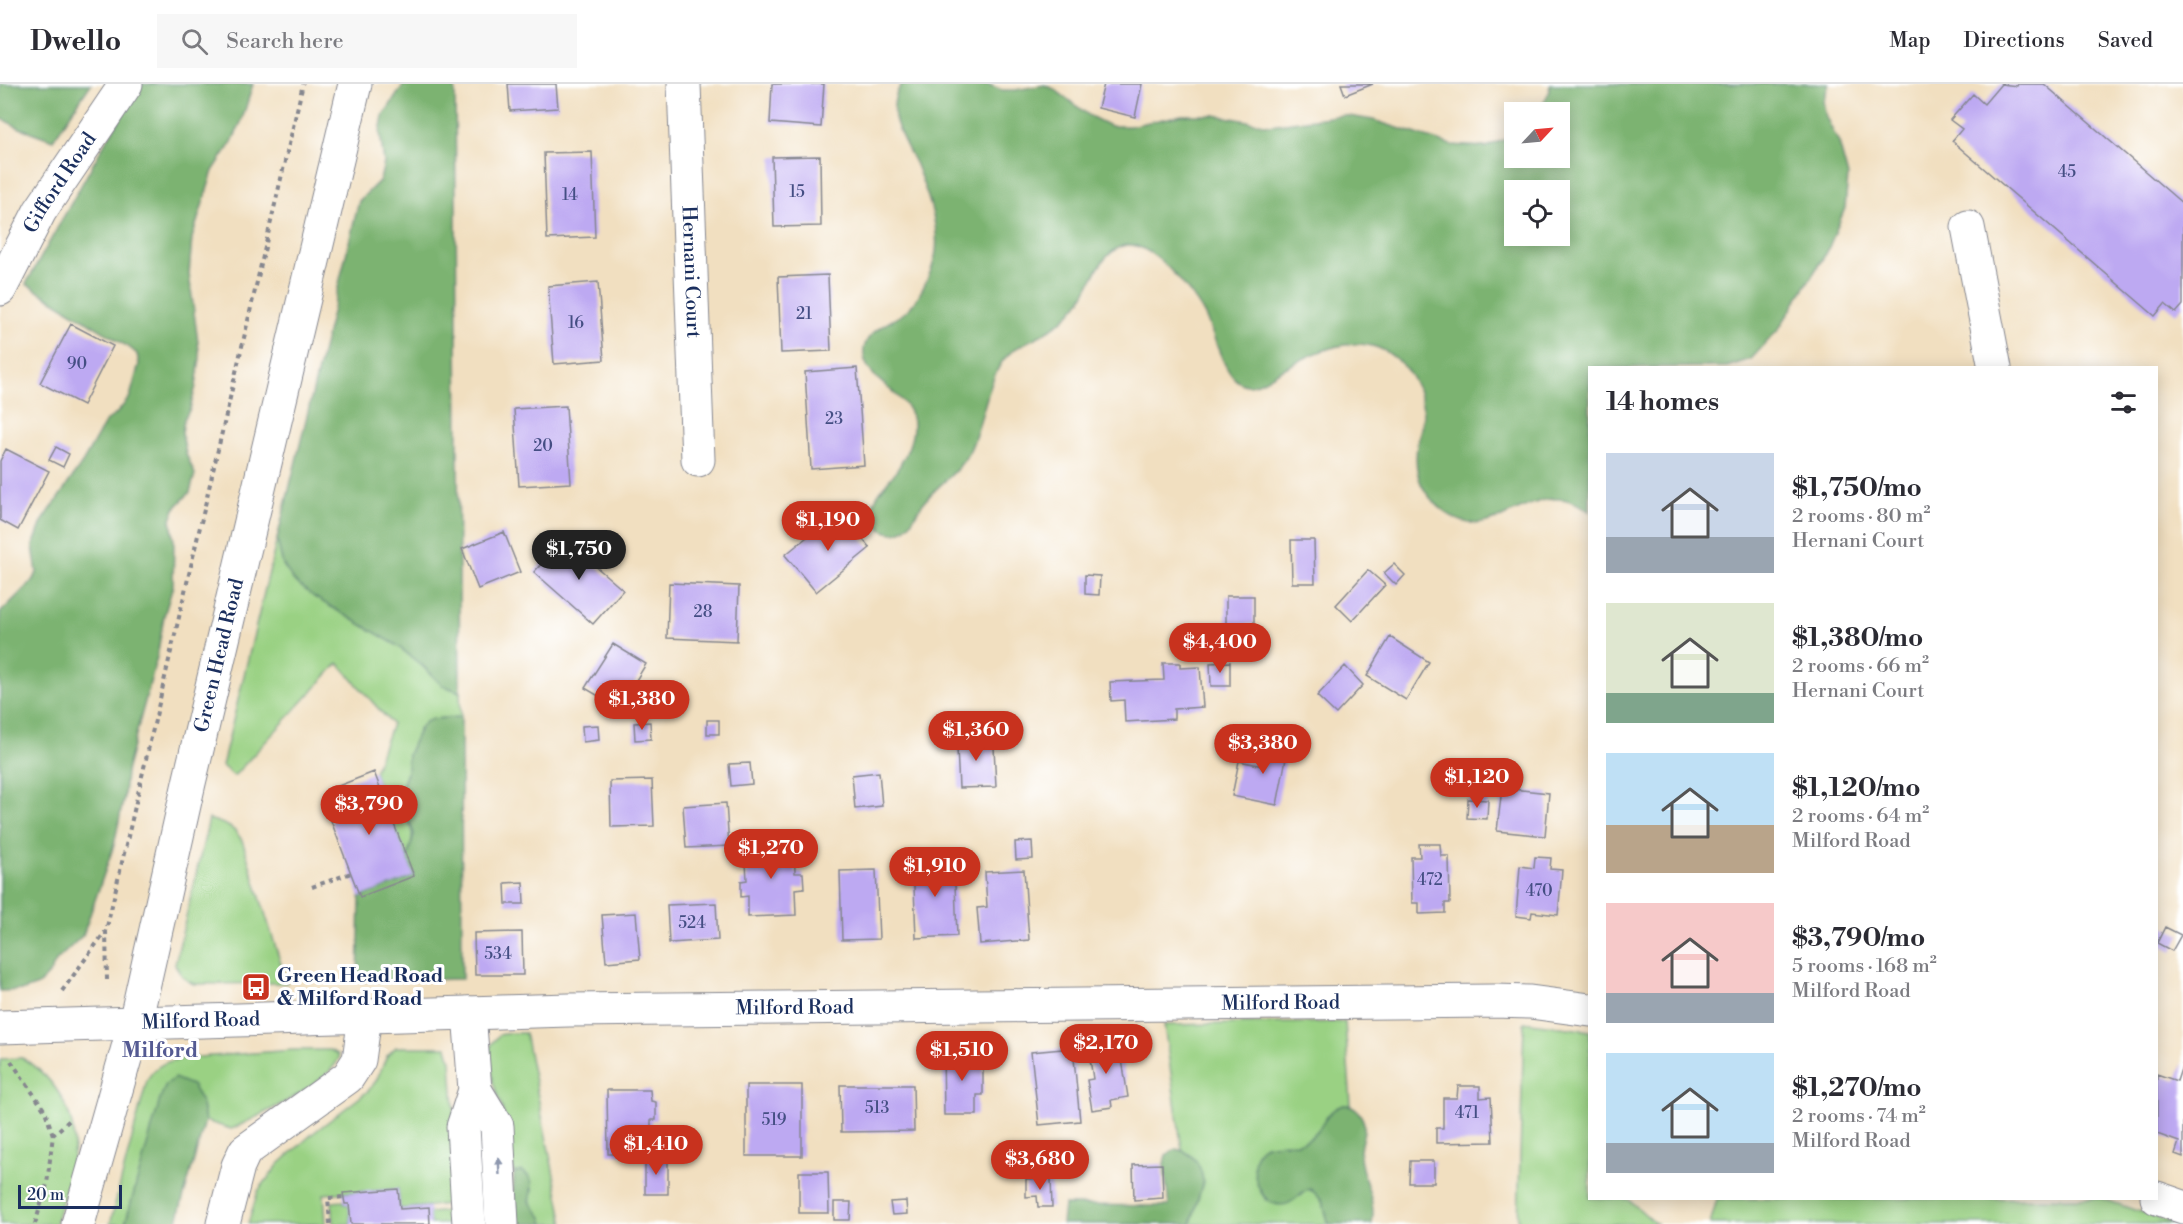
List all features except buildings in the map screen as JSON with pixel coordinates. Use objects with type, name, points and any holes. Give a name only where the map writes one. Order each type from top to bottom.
[{"type":"street","name":"Gifford Road","points":[[0,289],[40,210],[126,84]]},
{"type":"street","name":"Green Head Road","points":[[78,1224],[135,1023],[189,783],[355,84]]},
{"type":"street","name":"Hernani Court","points":[[684,84],[698,460]]},
{"type":"street","points":[[1968,227],[1995,366]]},
{"type":"street","name":"Milford Road","points":[[3,1041],[37,1026],[469,1013],[1485,1001],[1530,1002],[1588,1010]]},
{"type":"street","points":[[469,1013],[475,1090],[463,1128],[469,1224]]},
{"type":"street","points":[[223,1224],[241,1157],[251,1146],[348,1077],[359,1060],[364,1016]]},
{"type":"street","points":[[475,1090],[497,1126],[502,1224]]},
{"type":"street","points":[[2158,1198],[2183,1207]]},
{"type":"path","points":[[98,1024],[108,984],[106,932],[303,84]]},
{"type":"path","points":[[312,887],[351,873]]},
{"type":"path","points":[[37,1026],[106,932]]},
{"type":"path","points":[[3,1041],[45,1111],[54,1135],[47,1184],[36,1224]]},
{"type":"path","points":[[54,1135],[74,1116]]},
{"type":"path","points":[[330,1224],[328,1198],[344,1197]]},
{"type":"green space","points":[[0,84],[91,84],[53,140],[0,118]]},
{"type":"green space","points":[[142,84],[253,84],[242,120],[232,142],[213,171],[192,238],[189,274],[200,358],[196,386],[190,409],[184,419],[182,433],[186,454],[195,474],[190,492],[176,507],[171,519],[174,541],[173,586],[164,616],[157,657],[126,772],[124,797],[114,845],[83,935],[57,960],[49,974],[38,985],[24,990],[0,991],[0,613],[37,573],[33,546],[42,522],[82,463],[106,421],[116,414],[130,397],[139,364],[137,354],[130,348],[26,284],[106,141]]},
{"type":"green space","points":[[404,84],[455,84],[460,692],[442,685],[421,664],[395,644],[314,597],[294,581],[283,565],[277,539],[359,201],[380,180],[384,163],[380,132],[383,116]]},
{"type":"green space","points":[[902,84],[987,84],[1002,90],[1045,85],[1054,89],[1090,116],[1110,126],[1130,126],[1182,115],[1215,115],[1270,125],[1343,115],[1373,120],[1451,145],[1486,147],[1504,140],[1504,168],[1570,168],[1570,102],[1544,102],[1550,84],[1829,84],[1823,101],[1826,117],[1839,143],[1848,176],[1845,208],[1827,252],[1778,330],[1751,359],[1730,366],[1588,366],[1588,511],[1571,501],[1552,499],[1535,503],[1483,523],[1466,522],[1448,514],[1426,493],[1418,476],[1416,457],[1423,414],[1421,398],[1406,369],[1395,358],[1381,349],[1351,344],[1304,358],[1258,383],[1247,385],[1239,382],[1225,366],[1207,320],[1189,291],[1155,256],[1131,245],[1120,247],[1106,258],[1083,297],[1066,317],[1007,356],[1000,365],[990,388],[974,441],[964,460],[921,506],[907,527],[892,533],[879,527],[872,510],[878,494],[907,452],[913,427],[906,405],[870,371],[865,361],[864,349],[866,342],[874,332],[904,313],[915,301],[932,268],[937,241],[935,222],[927,193],[894,114],[896,94]]},
{"type":"green space","points":[[277,539],[283,565],[314,597],[395,644],[442,685],[460,692],[461,717],[432,719],[420,728],[408,755],[407,773],[395,803],[412,828],[412,841],[407,859],[374,772],[392,724],[338,663],[234,776],[222,766]]},
{"type":"green space","points":[[461,717],[462,979],[358,981],[360,897],[414,876],[407,859],[414,834],[411,825],[395,803],[407,773],[408,755],[425,722],[432,719]]},
{"type":"green space","points":[[209,819],[233,830],[243,843],[287,983],[194,984],[184,978],[175,964]]},
{"type":"green space","points":[[1345,1022],[1351,1105],[1337,1108],[1308,1139],[1292,1144],[1265,1145],[1256,1173],[1258,1186],[1266,1200],[1301,1196],[1305,1190],[1311,1190],[1322,1201],[1329,1224],[1191,1224],[1203,1181],[1196,1163],[1182,1150],[1164,1025]]},
{"type":"green space","points":[[1524,1022],[1588,1031],[1588,1200],[1629,1200],[1656,1224],[1518,1224]]},
{"type":"green space","points":[[525,1033],[564,1224],[544,1224],[532,1205],[533,1190],[514,1173],[503,1111],[493,1082],[490,1046],[499,1035]]},
{"type":"green space","points":[[396,1047],[447,1047],[451,1061],[460,1203],[400,1209],[398,1189],[324,1194],[326,1224],[248,1224],[258,1191],[279,1164],[312,1134],[368,1091],[376,1081],[387,1056]]},
{"type":"green space","points":[[293,1050],[330,1050],[338,1054],[339,1058],[322,1078],[308,1088],[231,1129],[205,1121],[201,1100],[192,1086],[180,1082],[166,1085],[125,1224],[110,1224],[147,1080],[154,1070],[167,1062],[185,1058]]},
{"type":"green space","points":[[22,1058],[34,1066],[55,1087],[63,1100],[72,1127],[74,1141],[72,1165],[55,1224],[0,1224],[0,1059]]},
{"type":"green space","points":[[174,1078],[192,1085],[201,1100],[205,1121],[176,1224],[125,1224],[161,1096],[166,1085]]},
{"type":"green space","points":[[1344,1105],[1357,1111],[1364,1123],[1360,1155],[1371,1197],[1372,1224],[1329,1224],[1322,1201],[1311,1189],[1306,1190],[1291,1202],[1275,1204],[1263,1194],[1255,1176],[1255,1158],[1264,1146],[1275,1143],[1298,1143],[1309,1139],[1333,1111]]},
{"type":"green space","points":[[1176,1149],[1187,1153],[1195,1160],[1202,1175],[1203,1181],[1191,1224],[1062,1224],[1064,1205],[1169,1206],[1164,1164],[1166,1155]]},
{"type":"green space","points":[[522,1171],[531,1181],[529,1201],[542,1217],[544,1224],[512,1224],[514,1173]]},
{"type":"green space","points":[[1717,1200],[2107,1200],[2174,1224],[1710,1224]]},
{"type":"green space","points":[[344,1201],[345,1204],[349,1204],[351,1224],[334,1224],[332,1202]]},
{"type":"green space","points":[[460,1210],[461,1224],[430,1224],[429,1213]]},
{"type":"place","name":"Green Head Road & Milford Road","points":[[256,987]]},
{"type":"district","name":"Milford","points":[[160,1051]]}]
